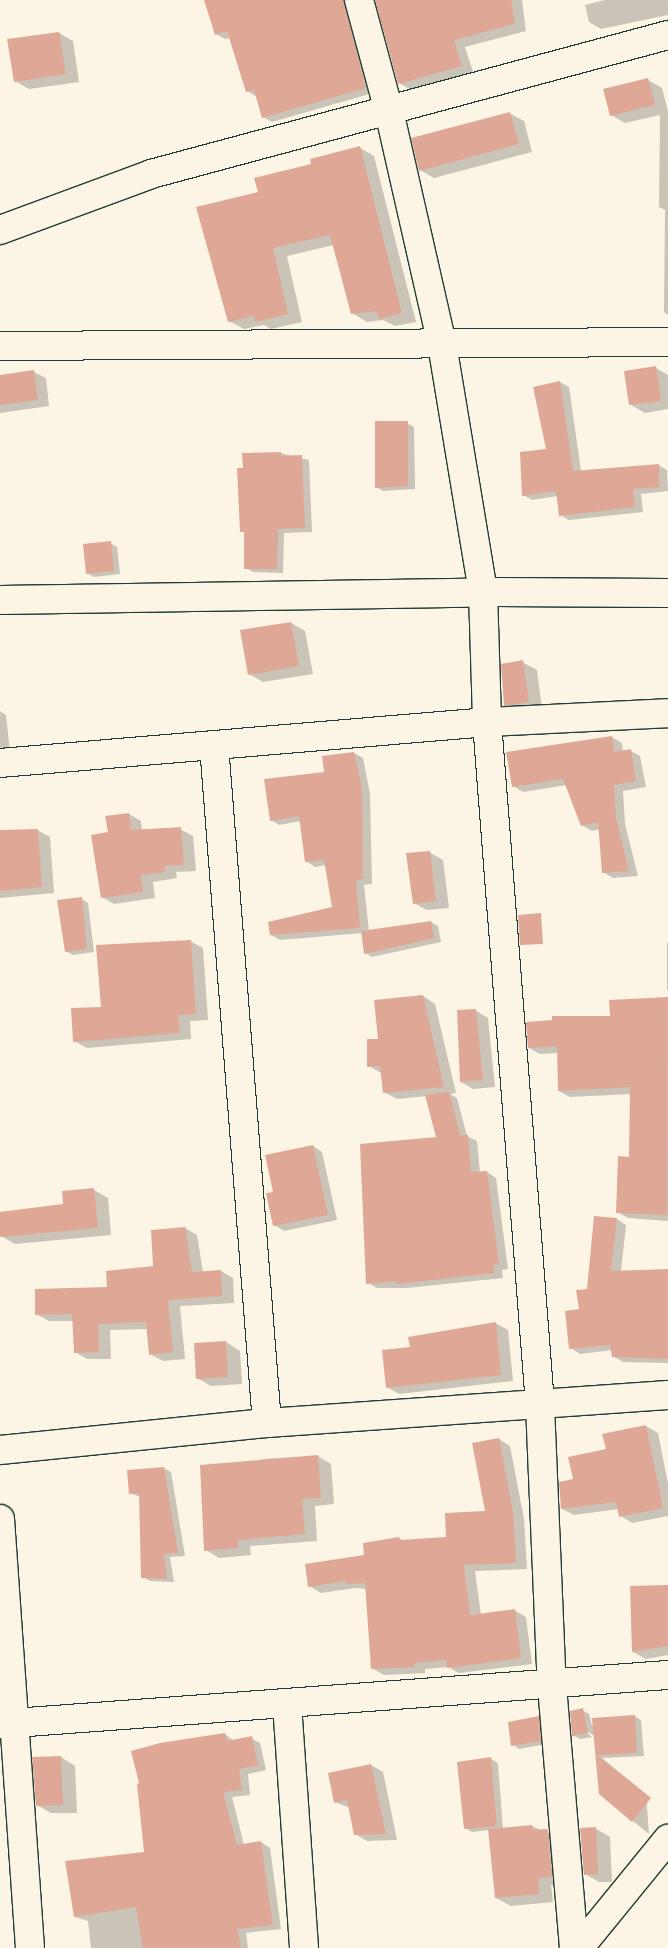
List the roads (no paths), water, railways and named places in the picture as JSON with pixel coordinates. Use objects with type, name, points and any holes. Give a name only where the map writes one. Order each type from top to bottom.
[{"type":"street","points":[[359,0],[389,112],[442,344],[483,592],[487,722],[540,1405],[552,1686],[574,1948]]},
{"type":"street","points":[[0,230],[151,174],[389,112],[668,35]]},
{"type":"street","points":[[0,346],[668,342]]},
{"type":"street","points":[[0,600],[483,592],[668,593]]},
{"type":"street","points":[[0,763],[487,722],[668,713]]},
{"type":"street","points":[[214,745],[267,1423]]},
{"type":"street","points":[[0,1450],[267,1423],[668,1396]]},
{"type":"street","points":[[0,1518],[6,1723],[30,1948]]},
{"type":"street","points":[[6,1723],[552,1686],[668,1675]]},
{"type":"street","points":[[286,1704],[304,1948]]},
{"type":"street","points":[[579,1948],[668,1839]]}]
